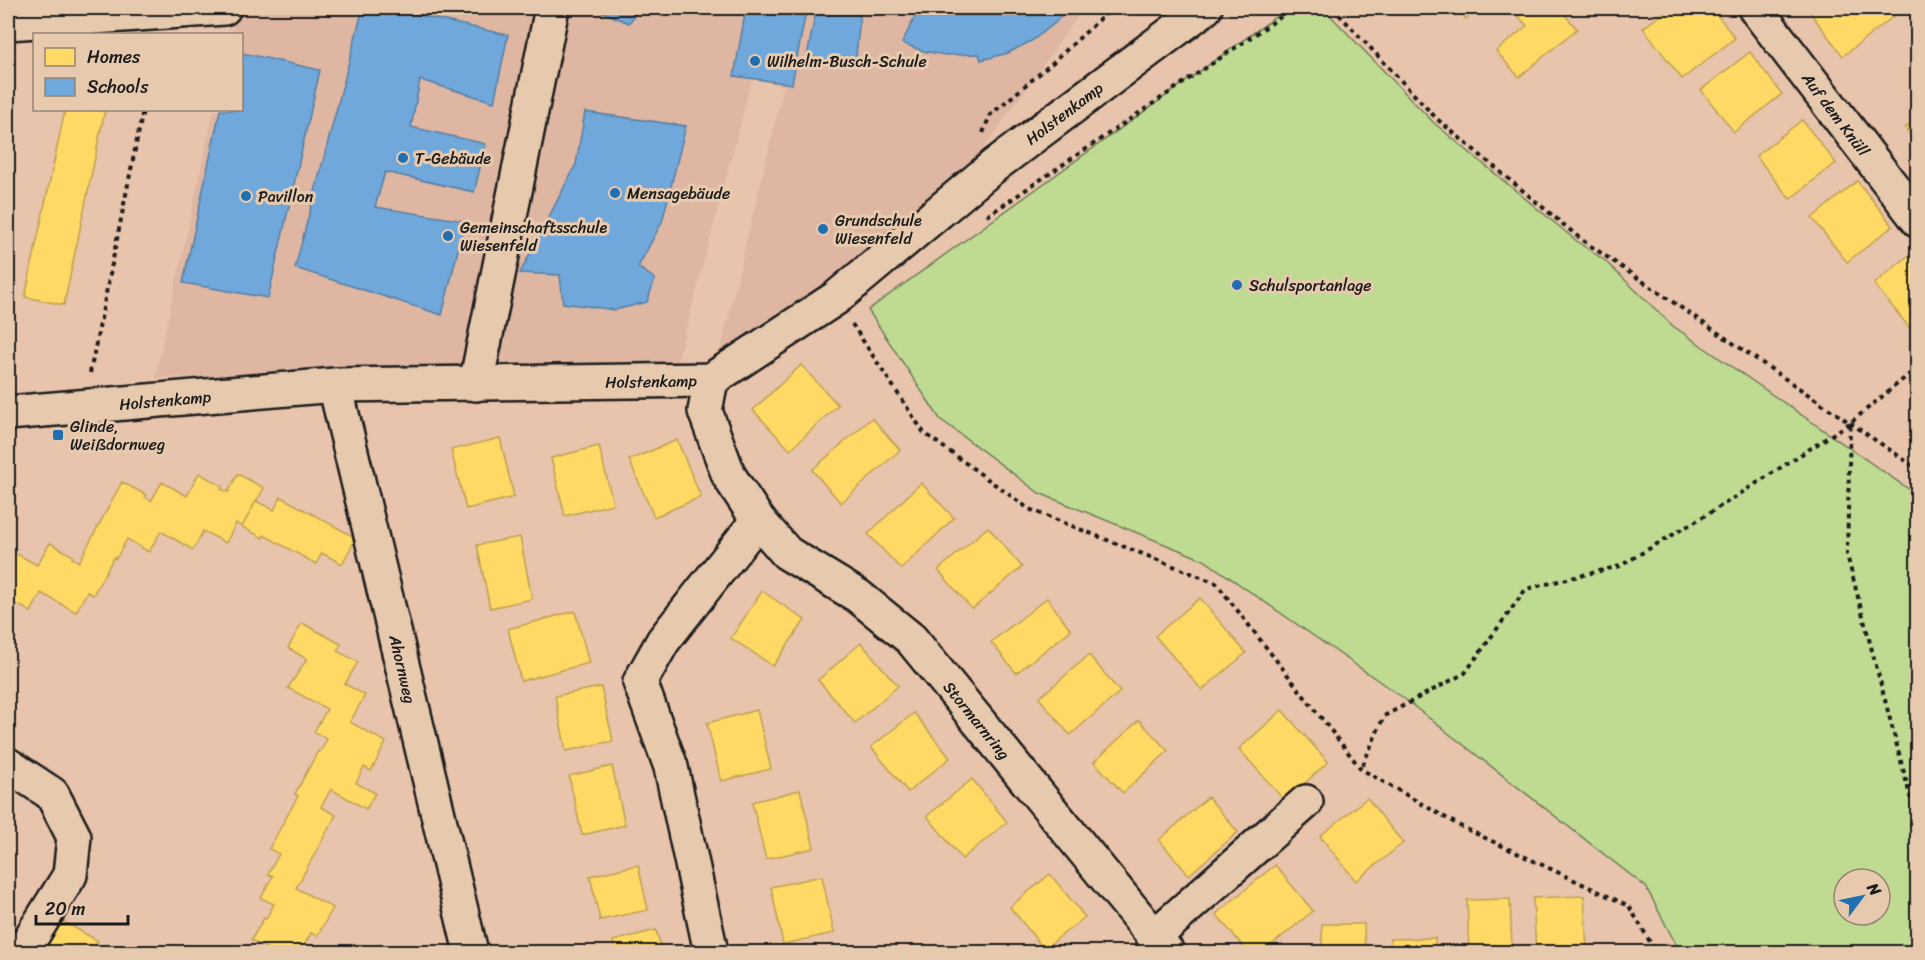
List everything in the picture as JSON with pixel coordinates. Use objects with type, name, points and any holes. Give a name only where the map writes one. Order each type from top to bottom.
[{"type":"street","points":[[8,24],[224,8]]},
{"type":"street","points":[[476,384],[552,8]]},
{"type":"street","name":"Holstenkamp","points":[[8,413],[335,385],[711,380],[836,298],[995,165],[1205,8]]},
{"type":"street","name":"Auf dem Knüll","points":[[1755,8],[1917,219]]},
{"type":"street","name":"Stormarnring","points":[[711,380],[705,411],[729,476],[758,520],[787,553],[858,596],[911,639],[1160,945]]},
{"type":"street","name":"Ahornweg","points":[[335,385],[471,952]]},
{"type":"street","points":[[711,952],[671,767],[640,682],[663,641],[758,520]]},
{"type":"street","points":[[8,765],[52,794],[74,837],[70,875],[22,952]]},
{"type":"street","points":[[1160,945],[1306,802]]},
{"type":"path","points":[[982,135],[990,114],[1050,65],[1112,8]]},
{"type":"path","points":[[982,220],[1294,8]]},
{"type":"path","points":[[1333,8],[1437,120],[1582,240],[1917,469]]},
{"type":"path","points":[[83,407],[143,111]]},
{"type":"path","points":[[836,298],[924,434],[1029,509],[1216,583],[1361,769],[1460,826],[1629,906],[1656,952]]},
{"type":"path","points":[[1361,769],[1384,717],[1465,673],[1526,589],[1620,566],[1721,506],[1850,423],[1917,367]]},
{"type":"path","points":[[1850,423],[1847,555],[1917,826]]},
{"type":"shaded area","name":"Gemeinschaftsschule Wiesenfeld","points":[[237,8],[1084,8],[958,184],[717,364],[784,86],[752,79],[677,363],[155,378],[214,111],[243,111],[243,33],[231,33]]},
{"type":"green space","points":[[1288,8],[1323,8],[1434,123],[1579,243],[1604,260],[1673,326],[1917,495],[1917,952],[1680,952],[1646,887],[1402,697],[1204,560],[1039,493],[940,419],[868,310]]},
{"type":"building: Homes","points":[[1456,8],[1479,8],[1466,19]]},
{"type":"building: Homes","points":[[1511,8],[1559,8],[1577,29],[1519,77],[1496,51],[1527,26]]},
{"type":"building: Homes","points":[[1671,8],[1712,8],[1735,38],[1682,79],[1643,28]]},
{"type":"building: Homes","points":[[1811,8],[1887,8],[1894,16],[1843,56],[1808,10]]},
{"type":"building: Homes","points":[[1750,52],[1782,94],[1734,132],[1701,90]]},
{"type":"building: Homes","points":[[65,111],[105,111],[64,305],[25,297]]},
{"type":"building: Homes","points":[[1918,117],[1918,143],[1905,128]]},
{"type":"building: Homes","points":[[1802,120],[1836,163],[1790,199],[1756,156]]},
{"type":"building: Homes","points":[[1857,181],[1893,226],[1847,262],[1812,218]]},
{"type":"building: Homes","points":[[1913,252],[1918,257],[1918,327],[1912,331],[1874,284]]},
{"type":"building: Homes","points":[[801,365],[838,405],[790,450],[753,410]]},
{"type":"building: Homes","points":[[872,418],[900,450],[841,503],[812,470]]},
{"type":"building: Homes","points":[[500,438],[514,497],[466,509],[451,450]]},
{"type":"building: Homes","points":[[677,440],[701,497],[654,517],[629,460]]},
{"type":"building: Homes","points":[[599,446],[613,504],[565,516],[551,458]]},
{"type":"building: Homes","points":[[199,473],[228,492],[238,474],[264,488],[242,527],[236,523],[226,543],[203,531],[193,550],[161,531],[149,552],[127,539],[93,595],[87,592],[76,612],[41,593],[31,612],[10,602],[8,607],[8,562],[13,552],[37,565],[50,543],[79,562],[122,482],[146,495],[145,497],[151,501],[162,482],[187,496]]},
{"type":"building: Homes","points":[[921,483],[954,518],[901,569],[868,534]]},
{"type":"building: Homes","points":[[281,497],[356,538],[342,564],[322,553],[316,564],[264,535],[263,538],[242,527],[256,501],[274,510]]},
{"type":"building: Homes","points":[[988,527],[1022,567],[972,609],[938,570]]},
{"type":"building: Homes","points":[[520,537],[532,599],[490,608],[477,545]]},
{"type":"building: Homes","points":[[762,591],[805,620],[773,666],[731,638]]},
{"type":"building: Homes","points":[[1047,598],[1071,630],[1016,673],[991,642]]},
{"type":"building: Homes","points":[[1200,598],[1246,653],[1202,690],[1155,636]]},
{"type":"building: Homes","points":[[575,611],[589,663],[521,681],[508,629]]},
{"type":"building: Homes","points":[[302,623],[341,644],[337,651],[358,662],[345,684],[365,695],[350,722],[386,742],[371,771],[364,767],[356,783],[375,793],[366,809],[331,789],[321,807],[336,815],[296,888],[333,908],[317,936],[311,933],[302,949],[308,952],[273,952],[251,940],[274,904],[261,898],[273,876],[268,874],[279,854],[269,849],[298,796],[295,794],[327,739],[314,732],[327,709],[288,688],[307,659],[288,648]]},
{"type":"building: Homes","points":[[861,643],[898,686],[855,723],[818,680]]},
{"type":"building: Homes","points":[[1089,655],[1120,692],[1070,735],[1039,698]]},
{"type":"building: Homes","points":[[601,687],[613,741],[566,751],[555,696]]},
{"type":"building: Homes","points":[[757,710],[771,769],[721,781],[707,723]]},
{"type":"building: Homes","points":[[1282,710],[1328,762],[1285,801],[1239,749]]},
{"type":"building: Homes","points":[[914,713],[950,758],[908,792],[871,747]]},
{"type":"building: Homes","points":[[1139,720],[1168,751],[1123,793],[1094,762]]},
{"type":"building: Homes","points":[[612,766],[625,825],[582,835],[569,776]]},
{"type":"building: Homes","points":[[972,779],[1007,822],[962,859],[927,816]]},
{"type":"building: Homes","points":[[800,790],[814,848],[766,859],[752,802]]},
{"type":"building: Homes","points":[[1208,797],[1238,832],[1189,875],[1159,840]]},
{"type":"building: Homes","points":[[1367,798],[1403,843],[1356,881],[1320,836]]},
{"type":"building: Homes","points":[[638,865],[648,910],[600,920],[590,876]]},
{"type":"building: Homes","points":[[1275,865],[1313,911],[1263,952],[1248,952],[1216,914]]},
{"type":"building: Homes","points":[[1050,874],[1085,917],[1044,949],[1010,907]]},
{"type":"building: Homes","points":[[822,876],[834,933],[783,944],[771,887]]},
{"type":"building: Homes","points":[[1584,896],[1587,952],[1536,952],[1533,898]]},
{"type":"building: Homes","points":[[1510,899],[1512,952],[1469,952],[1467,900]]},
{"type":"building: Homes","points":[[59,919],[98,941],[95,946],[107,952],[61,952],[46,944]]},
{"type":"building: Homes","points":[[1322,924],[1364,924],[1365,952],[1322,952]]},
{"type":"building: Homes","points":[[656,930],[662,952],[615,952],[613,941]]},
{"type":"building: Homes","points":[[1435,938],[1436,952],[1391,952],[1390,939]]},
{"type":"building: Schools","name":"T-Gebäude","points":[[363,8],[387,8],[508,35],[494,102],[420,80],[411,127],[486,144],[474,192],[385,172],[375,207],[465,221],[442,315],[295,268]]},
{"type":"building: Schools","points":[[593,8],[640,8],[629,23]]},
{"type":"building: Schools","name":"Wilhelm-Busch-Schule","points":[[746,8],[861,8],[855,65],[807,56],[816,11],[806,11],[792,84],[734,76]]},
{"type":"building: Schools","points":[[919,8],[1068,8],[1055,23],[1033,40],[1008,53],[981,60],[979,54],[945,55],[923,51],[902,43]]},
{"type":"building: Schools","name":"Pavillon","points":[[243,53],[320,70],[268,298],[183,283],[220,111],[243,111]]},
{"type":"building: Schools","name":"Mensagebäude","points":[[585,112],[686,126],[662,222],[638,267],[655,279],[647,302],[615,310],[563,303],[560,275],[520,273],[576,164]]},
{"type":"place","name":"Wilhelm-Busch-Schule","points":[[755,61]]},
{"type":"place","name":"T-Gebäude","points":[[403,158]]},
{"type":"place","name":"Mensagebäude","points":[[615,193]]},
{"type":"place","name":"Pavillon","points":[[246,196]]},
{"type":"place","name":"Grundschule Wiesenfeld","points":[[823,229]]},
{"type":"place","name":"Gemeinschaftsschule Wiesenfeld","points":[[448,236]]},
{"type":"place","name":"Schulsportanlage","points":[[1237,285]]},
{"type":"place","name":"Glinde, Weißdornweg","points":[[58,435]]}]
